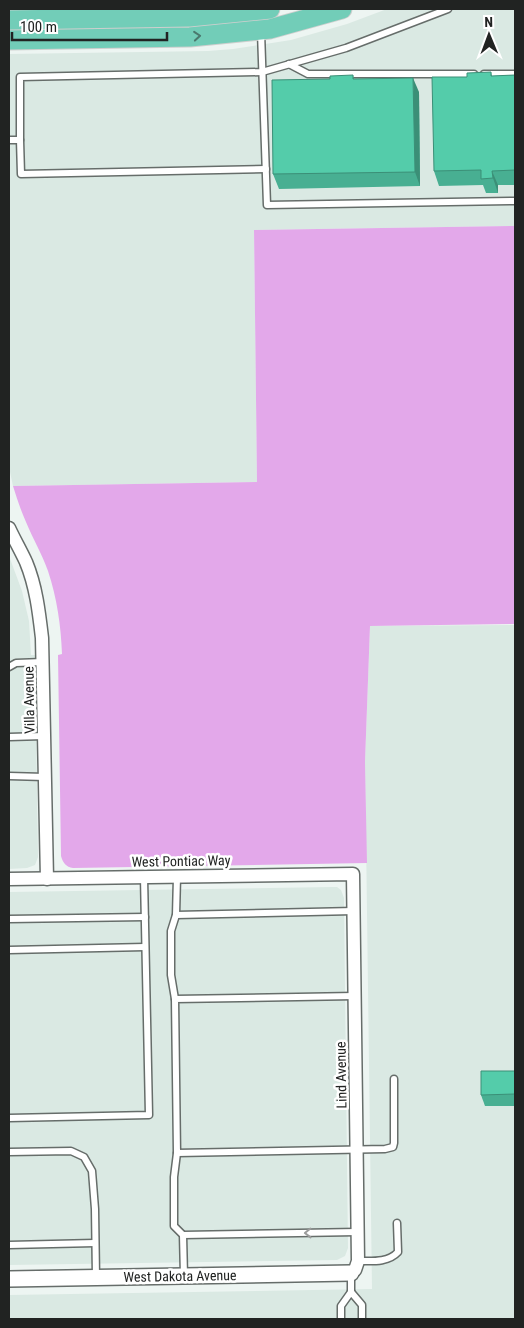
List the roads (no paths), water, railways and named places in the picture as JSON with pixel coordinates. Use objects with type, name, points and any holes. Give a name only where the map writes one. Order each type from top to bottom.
[{"type":"main road","points":[[9,20],[189,17],[270,9]]},
{"type":"main road","points":[[9,40],[190,37],[270,29],[342,9]]},
{"type":"street","name":"Villa Avenue","points":[[9,528],[27,564],[34,585],[40,615],[43,662],[47,878]]},
{"type":"street","name":"West Pontiac Way","points":[[9,879],[353,874]]},
{"type":"street","name":"Lind Avenue","points":[[353,874],[357,1232],[354,1267]]},
{"type":"street","name":"West Dakota Avenue","points":[[9,1279],[184,1276],[354,1267]]},
{"type":"lane","points":[[266,169],[21,174],[20,77],[262,72],[346,48],[448,9]]},
{"type":"lane","points":[[260,30],[267,205],[515,201]]},
{"type":"lane","points":[[289,64],[308,74],[515,74]]},
{"type":"lane","points":[[9,140],[20,140]]},
{"type":"lane","points":[[9,667],[16,663],[43,662]]},
{"type":"lane","points":[[9,737],[44,736]]},
{"type":"lane","points":[[9,776],[45,777]]},
{"type":"lane","points":[[9,1118],[149,1115],[144,877]]},
{"type":"lane","points":[[177,877],[176,915],[171,931],[171,974],[175,999],[177,1153],[174,1177],[174,1226],[183,1235],[184,1276]]},
{"type":"lane","points":[[176,915],[354,911]]},
{"type":"lane","points":[[9,919],[145,917]]},
{"type":"lane","points":[[9,950],[145,947]]},
{"type":"lane","points":[[175,999],[355,996]]},
{"type":"lane","points":[[177,1153],[356,1150],[393,1147],[394,1079]]},
{"type":"lane","points":[[9,1152],[71,1152],[84,1157],[92,1171],[96,1278]]},
{"type":"lane","points":[[341,1319],[341,1306],[351,1292],[354,1267],[393,1258],[398,1252],[398,1223]]},
{"type":"lane","points":[[183,1235],[357,1232]]},
{"type":"lane","points":[[9,1246],[95,1243]]},
{"type":"lane","points":[[351,1292],[362,1305],[362,1319]]}]
